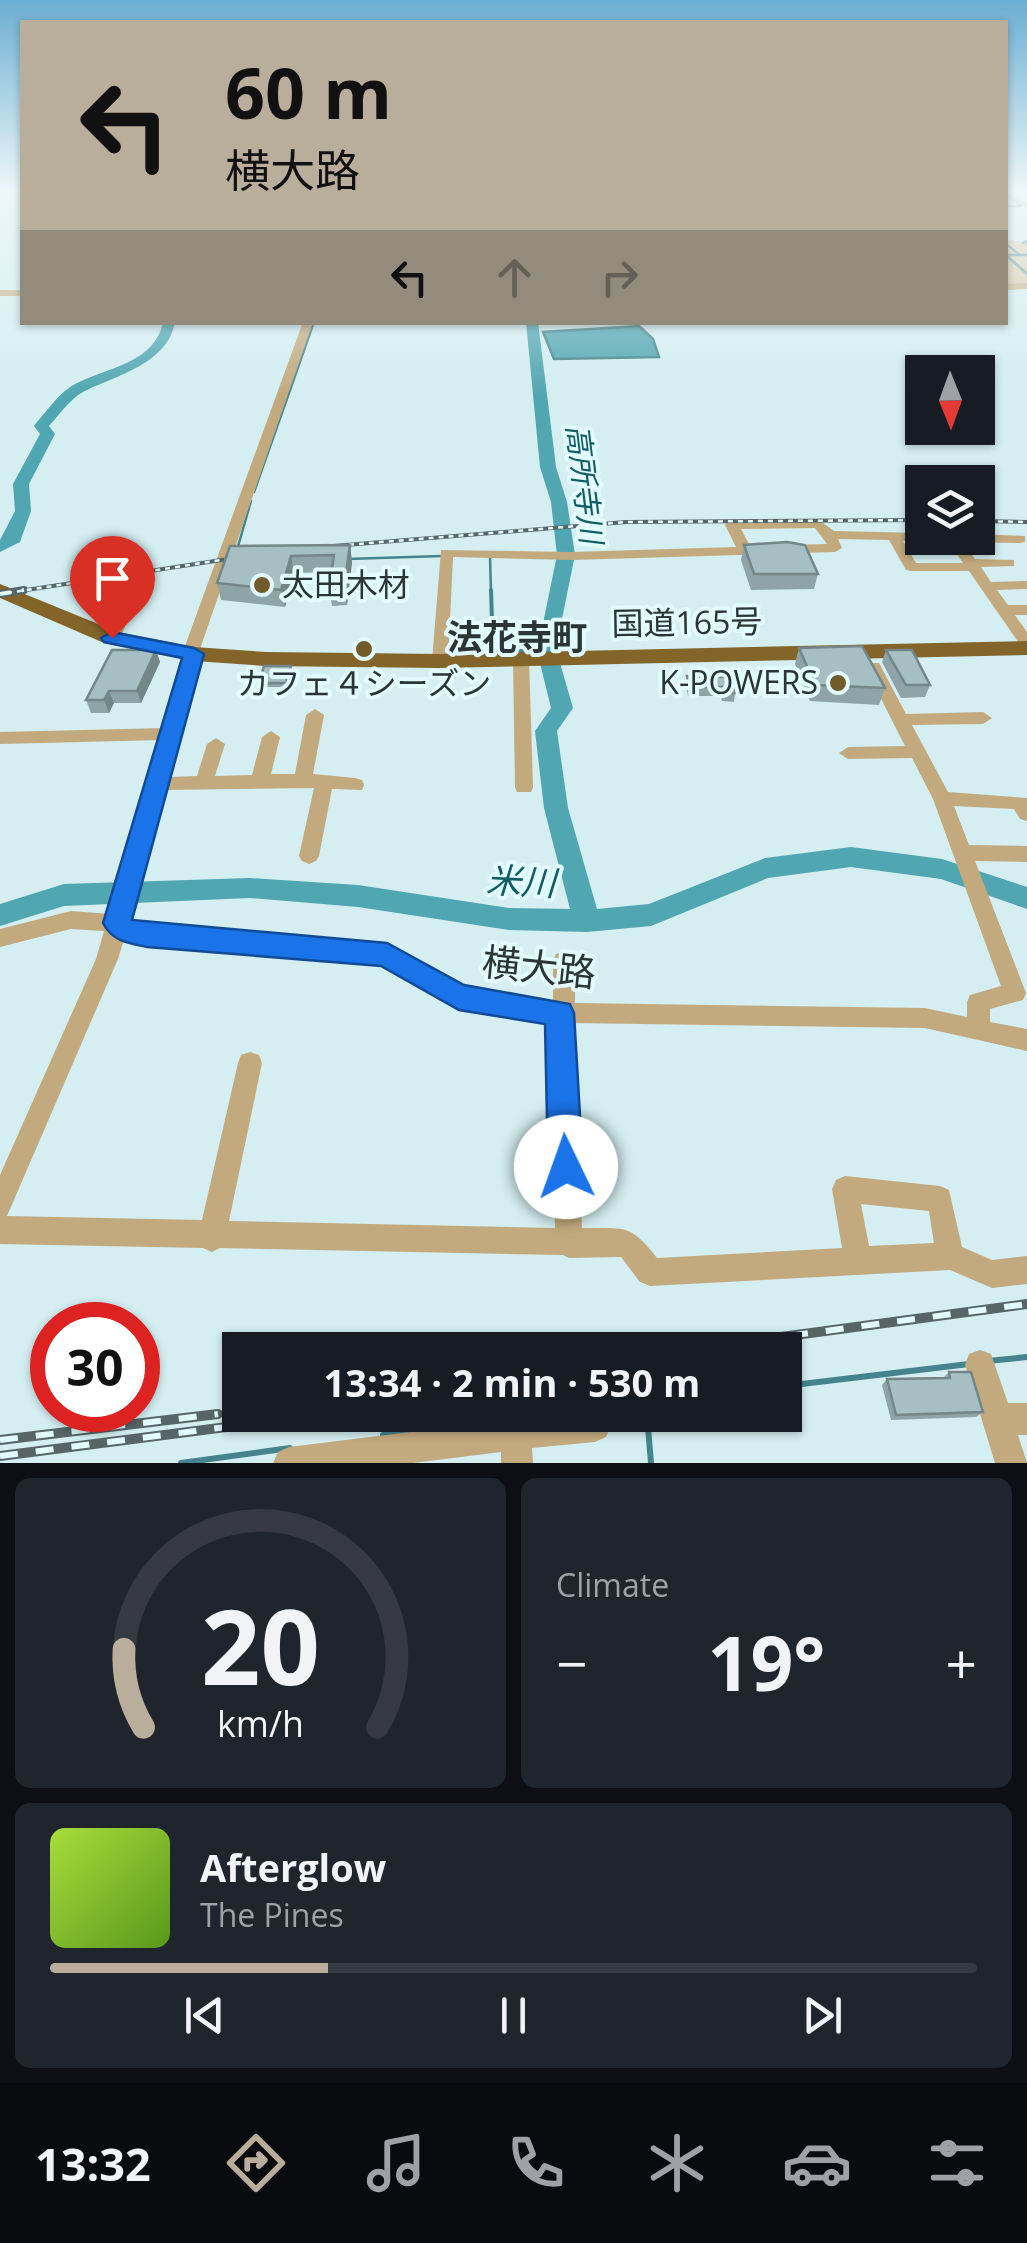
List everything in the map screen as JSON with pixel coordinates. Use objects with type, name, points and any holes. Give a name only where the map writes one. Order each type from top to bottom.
[{"type":"highway","name":"国道165号","points":[[0,590],[112,638],[194,654],[440,661],[1027,646]]},
{"type":"street","points":[[0,1206],[64,1067],[119,914],[246,486],[307,325]]},
{"type":"street","points":[[440,661],[446,553],[565,555],[835,548],[830,535],[819,524],[732,525],[744,549]]},
{"type":"street","points":[[830,535],[905,538]]},
{"type":"street","points":[[895,538],[911,567],[1009,563]]},
{"type":"street","points":[[995,539],[1020,539]]},
{"type":"street","points":[[966,555],[1027,646]]},
{"type":"street","points":[[988,586],[1027,585]]},
{"type":"street","points":[[112,638],[136,586]]},
{"type":"street","points":[[1004,610],[1027,610]]},
{"type":"street","points":[[865,653],[942,799],[1015,993],[978,1002],[979,1027]]},
{"type":"street","points":[[522,659],[524,788]]},
{"type":"street","points":[[309,856],[315,716]]},
{"type":"street","points":[[902,720],[983,718]]},
{"type":"street","points":[[0,738],[173,734]]},
{"type":"street","points":[[260,781],[270,737]]},
{"type":"street","points":[[204,782],[216,744]]},
{"type":"street","points":[[848,753],[918,752]]},
{"type":"street","points":[[157,784],[313,781],[354,785]]},
{"type":"street","points":[[942,799],[1020,802],[1027,814]]},
{"type":"street","points":[[966,859],[1027,854]]},
{"type":"street","name":"横大路","points":[[0,938],[70,920],[119,914],[124,930],[147,936],[352,949],[387,955],[459,997],[562,1013],[925,1018],[1027,1040]]},
{"type":"street","points":[[564,961],[568,1244]]},
{"type":"street","points":[[212,1238],[250,1063]]},
{"type":"street","points":[[858,1262],[845,1189],[940,1199],[950,1256]]},
{"type":"street","points":[[0,1230],[212,1238],[628,1243],[650,1272],[950,1256],[992,1274],[1027,1270]]},
{"type":"street","points":[[980,1365],[1012,1419],[1011,1463]]},
{"type":"street","points":[[289,1463],[516,1449],[574,1432]]},
{"type":"shaded area","points":[[1008,260],[1027,260],[1027,285],[1008,286]]},
{"type":"water","points":[[639,326],[653,339],[659,357],[554,359],[543,332]]},
{"type":"building","points":[[350,545],[344,588],[329,588],[334,555],[291,556],[281,590],[217,583],[230,546]]},
{"type":"building","points":[[744,545],[805,545],[818,574],[754,574]]},
{"type":"building","points":[[862,646],[885,688],[815,685],[799,648]]},
{"type":"building","points":[[112,650],[156,650],[137,691],[109,691],[104,700],[86,700]]},
{"type":"building","points":[[886,650],[912,650],[930,685],[906,685]]},
{"type":"building","points":[[264,666],[291,666],[286,683],[259,683]]},
{"type":"building","points":[[687,676],[731,677],[735,693],[724,693],[722,687],[690,687]]},
{"type":"building","points":[[949,1372],[971,1372],[983,1412],[896,1415],[887,1379],[950,1378]]},
{"type":"waterway","points":[[1012,260],[1027,274]]},
{"type":"waterway","points":[[0,547],[11,542],[23,511],[21,484],[48,434],[41,426],[74,391],[128,370],[166,337],[168,325]]},
{"type":"waterway","points":[[254,492],[313,325]]},
{"type":"waterway","name":"高所寺川","points":[[532,325],[548,467],[559,502],[566,555],[547,653]]},
{"type":"waterway","points":[[237,550],[251,501]]},
{"type":"waterway","points":[[347,559],[442,556]]},
{"type":"waterway","points":[[490,556],[491,593]]},
{"type":"waterway","points":[[491,590],[493,651],[548,651]]},
{"type":"waterway","name":"高所寺川","points":[[550,663],[562,708],[546,731],[556,808],[587,921]]},
{"type":"waterway","name":"米川","points":[[587,921],[651,915],[765,868],[851,857],[942,869],[1027,898]]},
{"type":"waterway","name":"米川","points":[[0,915],[64,895],[250,888],[358,896],[509,919],[587,921]]},
{"type":"waterway","points":[[988,1361],[1027,1357]]},
{"type":"waterway","points":[[802,1384],[969,1364]]},
{"type":"waterway","points":[[383,1435],[406,1432]]},
{"type":"waterway","points":[[648,1432],[651,1463]]},
{"type":"waterway","points":[[181,1463],[290,1448]]},
{"type":"railway","points":[[309,548],[626,522],[905,520]]},
{"type":"railway","points":[[995,521],[1027,522]]},
{"type":"railway","points":[[7,593],[254,555]]},
{"type":"railway","points":[[0,594],[24,590]]},
{"type":"railway","points":[[802,1334],[1027,1304]]},
{"type":"railway","points":[[0,1440],[218,1414]]},
{"type":"railway","points":[[0,1456],[222,1428]]},
{"type":"place","name":"太田木材","points":[[262,585]]},
{"type":"place","name":"カフェ４シーズン","points":[[364,649]]},
{"type":"place","name":"K-POWERS","points":[[838,683]]},
{"type":"district","name":"法花寺町","points":[[517,638]]},
{"type":"route","points":[[112,638],[194,654],[117,923],[124,930],[147,936],[352,949],[387,955],[414,967],[459,997],[559,1013],[566,1167]]}]
